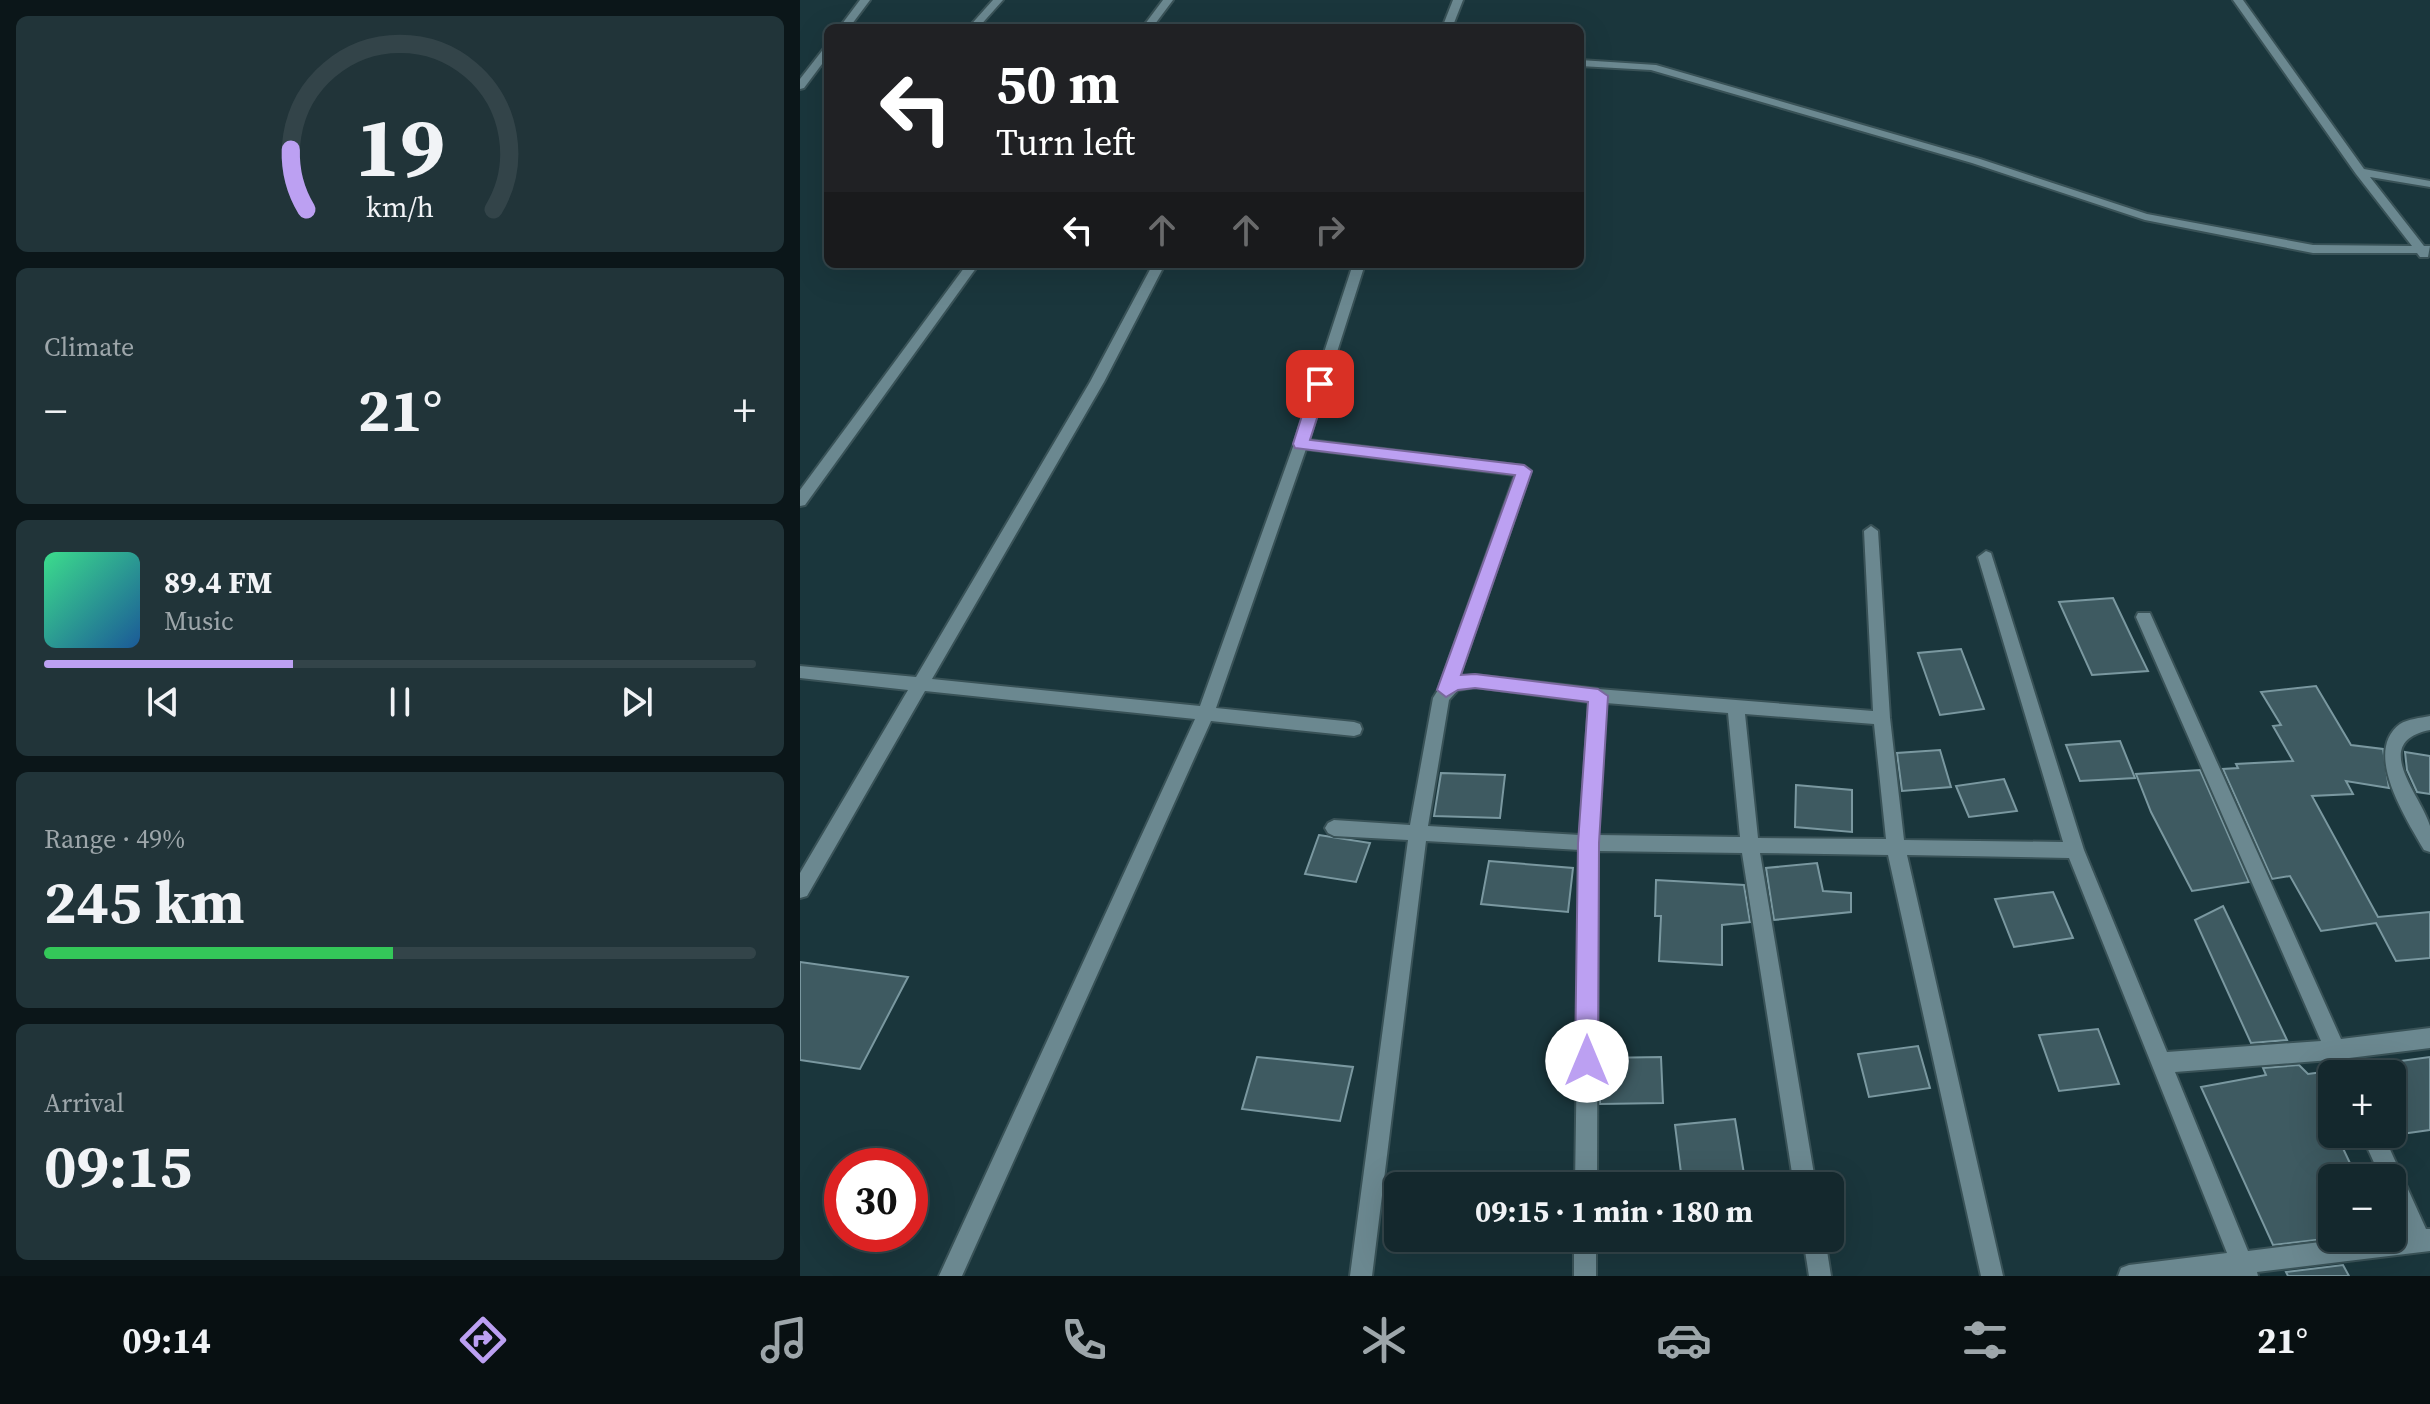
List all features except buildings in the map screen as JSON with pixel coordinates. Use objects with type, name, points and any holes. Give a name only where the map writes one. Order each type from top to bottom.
[{"type":"street","points":[[847,24],[865,0]]},
{"type":"street","points":[[977,24],[998,0]]},
{"type":"street","points":[[1150,24],[1168,0]]},
{"type":"street","points":[[1451,24],[1458,0]]},
{"type":"street","points":[[2238,0],[2360,172],[2425,250],[2430,262]]},
{"type":"street","points":[[800,86],[824,54]]},
{"type":"street","points":[[1584,63],[1652,67],[1976,161],[2145,217],[2313,249],[2425,250]]},
{"type":"street","points":[[2360,172],[2430,184]]},
{"type":"street","points":[[800,501],[970,268]]},
{"type":"street","points":[[800,890],[1097,382],[1157,268]]},
{"type":"street","points":[[950,1276],[1206,714],[1301,444],[1358,268]]},
{"type":"street","points":[[1301,444],[1524,471],[1441,698],[1418,832],[1361,1276]]},
{"type":"street","points":[[1871,531],[1882,718],[1896,848],[1992,1276]]},
{"type":"street","points":[[1986,557],[2075,850],[2245,1270]]},
{"type":"street","points":[[2144,617],[2340,1060]]},
{"type":"street","points":[[800,672],[1354,729]]},
{"type":"street","points":[[1446,690],[1453,684],[1475,681],[1598,696],[1882,718]]},
{"type":"street","points":[[1586,1172],[1589,843],[1598,696]]},
{"type":"street","points":[[1736,707],[1750,847],[1803,1172]]},
{"type":"street","points":[[2430,723],[2419,724],[2399,734],[2391,752],[2397,779],[2430,844]]},
{"type":"street","points":[[1334,828],[1589,843],[2075,850]]},
{"type":"street","points":[[2159,1063],[2335,1050],[2430,1038]]},
{"type":"street","points":[[2129,1276],[2245,1270],[2425,1241],[2406,1205]]},
{"type":"street","points":[[1585,1252],[1585,1276]]},
{"type":"street","points":[[1816,1252],[1820,1276]]},
{"type":"route","points":[[1320,384],[1301,444],[1524,471],[1446,690],[1462,681],[1475,681],[1598,696],[1589,843],[1587,1061]]}]
